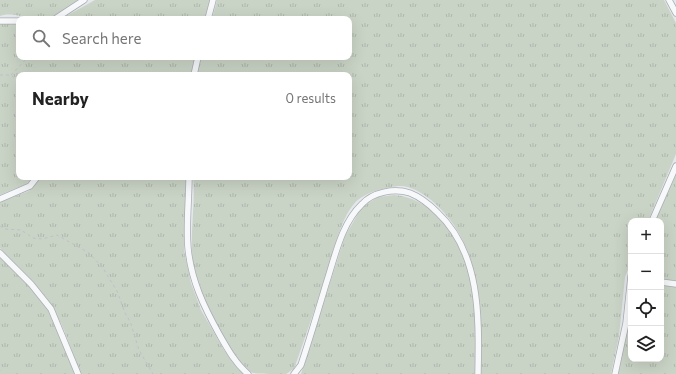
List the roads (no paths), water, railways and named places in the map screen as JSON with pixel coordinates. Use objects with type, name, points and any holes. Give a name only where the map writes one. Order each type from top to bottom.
[{"type":"street","points":[[60,16],[84,0]]},
{"type":"street","points":[[209,16],[213,0]]},
{"type":"street","points":[[669,0],[676,13]]},
{"type":"street","points":[[0,21],[16,21]]},
{"type":"street","points":[[195,72],[197,60]]},
{"type":"street","points":[[653,218],[676,166]]},
{"type":"street","points":[[0,199],[30,186],[35,180]]},
{"type":"street","points":[[189,180],[188,247],[191,269],[197,289],[206,311],[232,356],[248,374]]},
{"type":"street","points":[[294,374],[301,365],[335,257],[350,218],[362,203],[371,197],[387,191],[397,190],[417,196],[430,205],[446,220],[460,242],[472,276],[477,300],[479,340],[478,374]]},
{"type":"street","points":[[0,253],[31,284],[51,309],[78,374]]},
{"type":"street","points":[[664,282],[676,284]]},
{"type":"street","points":[[615,374],[628,310]]}]
